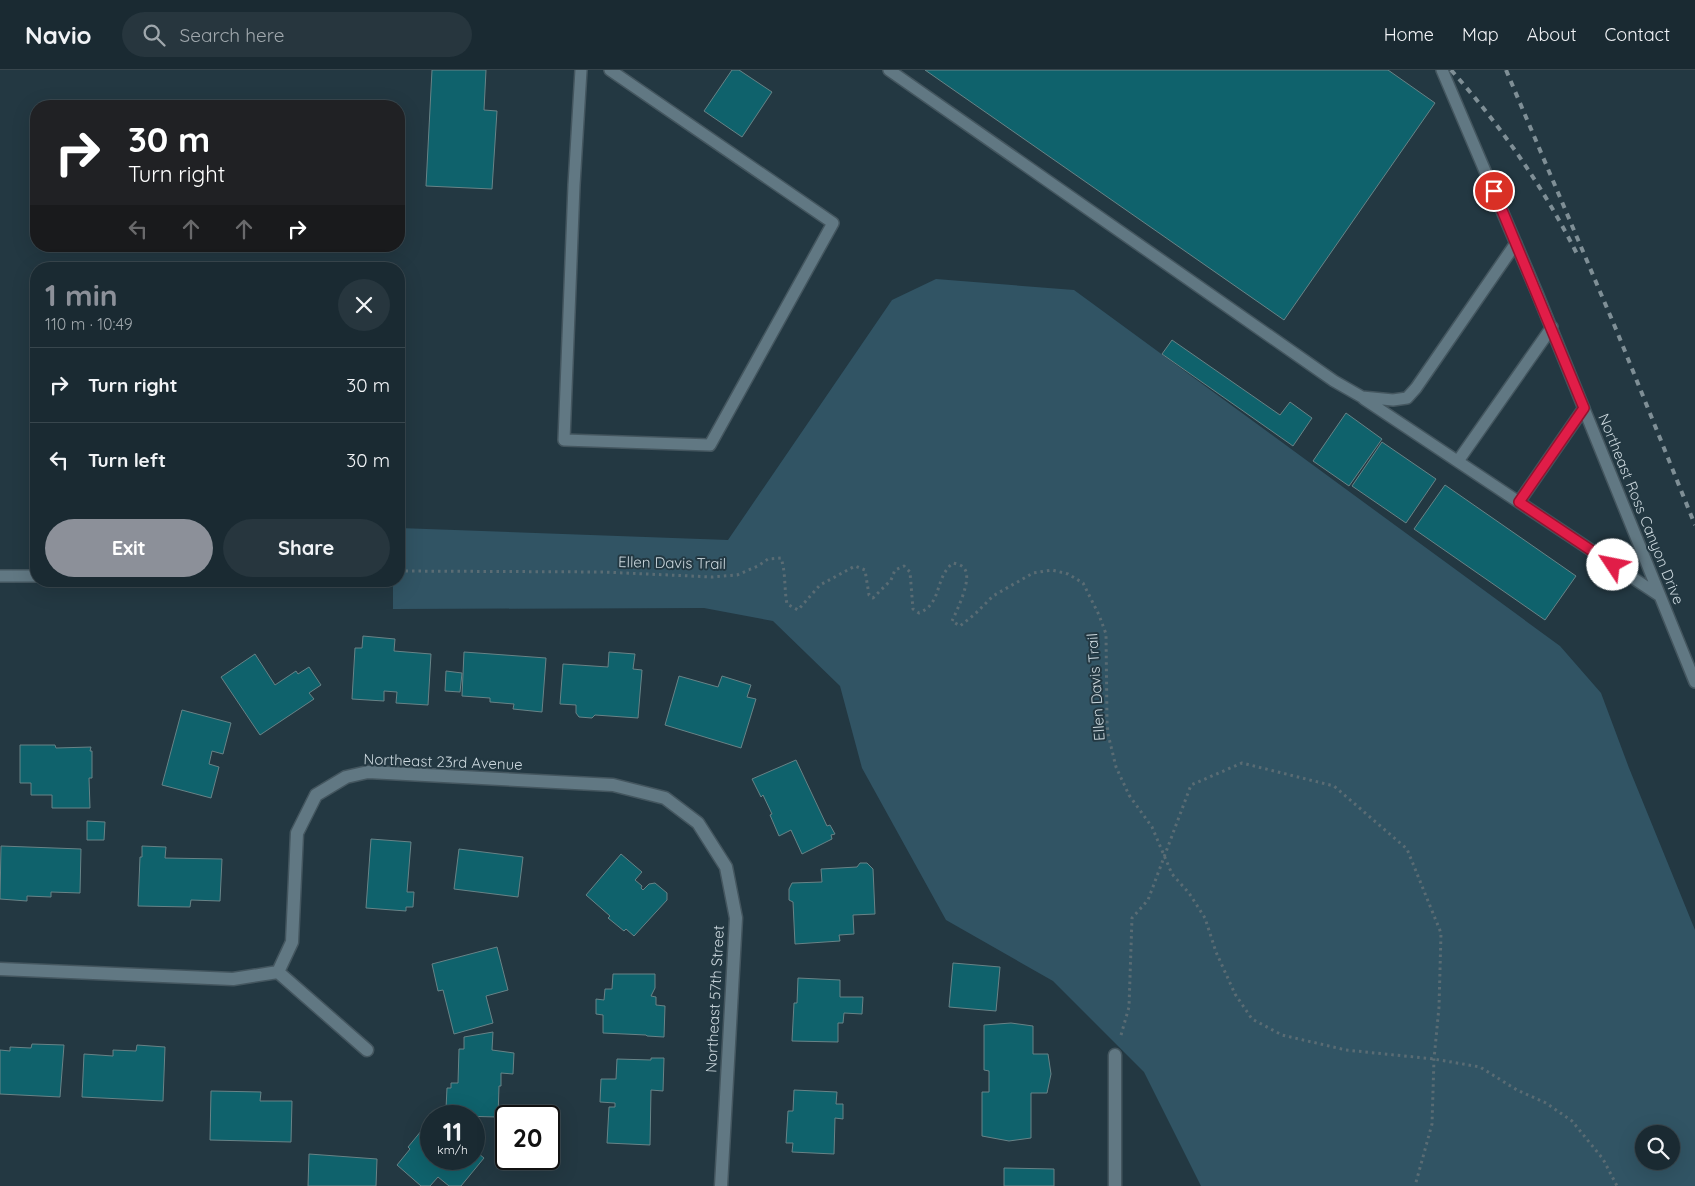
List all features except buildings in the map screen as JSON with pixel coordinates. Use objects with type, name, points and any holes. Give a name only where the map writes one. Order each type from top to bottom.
[{"type":"street","name":"Northeast 23rd Avenue","points":[[278,972],[292,942],[297,833],[316,795],[346,777],[368,772],[613,785],[665,798],[698,823]]},
{"type":"street","name":"Northeast 57th Street","points":[[698,823],[726,867],[736,918],[721,1186]]},
{"type":"street","points":[[0,969],[233,979],[278,972],[367,1050]]},
{"type":"street","points":[[1114,1186],[1115,1055]]},
{"type":"lane","points":[[581,70],[574,185],[564,440],[710,444],[833,223],[610,70]]},
{"type":"lane","points":[[890,70],[1334,381],[1362,397],[1660,596]]},
{"type":"lane","name":"Northeast Ross Canyon Drive","points":[[1442,70],[1552,327],[1695,682]]},
{"type":"lane","points":[[1362,397],[1393,400],[1407,398],[1416,388],[1516,244]]},
{"type":"lane","points":[[1458,461],[1552,327]]},
{"type":"lane","points":[[1519,502],[1584,408]]},
{"type":"lane","points":[[0,576],[30,576]]},
{"type":"path","name":"Ellen Davis Trail","points":[[405,571],[603,572],[712,577],[736,575],[758,566],[768,559],[781,558],[788,604],[798,610],[820,585],[855,566],[865,570],[869,595],[873,598],[891,580],[895,570],[904,566],[910,572],[913,609],[919,613],[933,604],[947,568],[953,563],[962,566],[966,570],[967,581],[952,621],[960,626],[993,596],[1033,573],[1052,570],[1068,574],[1083,583],[1099,614],[1106,634],[1108,734],[1116,767],[1129,795],[1152,827],[1172,874],[1189,893],[1205,918],[1216,952],[1235,994],[1252,1019],[1282,1034],[1346,1050],[1434,1059],[1480,1067],[1572,1121],[1603,1159],[1617,1186]]},
{"type":"path","points":[[1115,1055],[1129,1007],[1132,918],[1148,900],[1190,785],[1242,763],[1334,786],[1407,849],[1441,933],[1432,1124],[1415,1186]]},
{"type":"shaded area","points":[[936,279],[1074,290],[1560,646],[1601,693],[1629,768],[1695,930],[1695,1186],[1201,1186],[1144,1072],[1053,981],[946,920],[862,768],[840,686],[773,621],[704,608],[393,609],[393,587],[405,587],[405,528],[728,540],[892,300]]},
{"type":"railway","points":[[1451,70],[1488,114],[1521,159],[1551,206],[1578,256]]},
{"type":"railway","points":[[1506,70],[1618,334],[1695,525]]},
{"type":"route","points":[[1494,191],[1538,293],[1584,408],[1519,502],[1613,565]]}]
